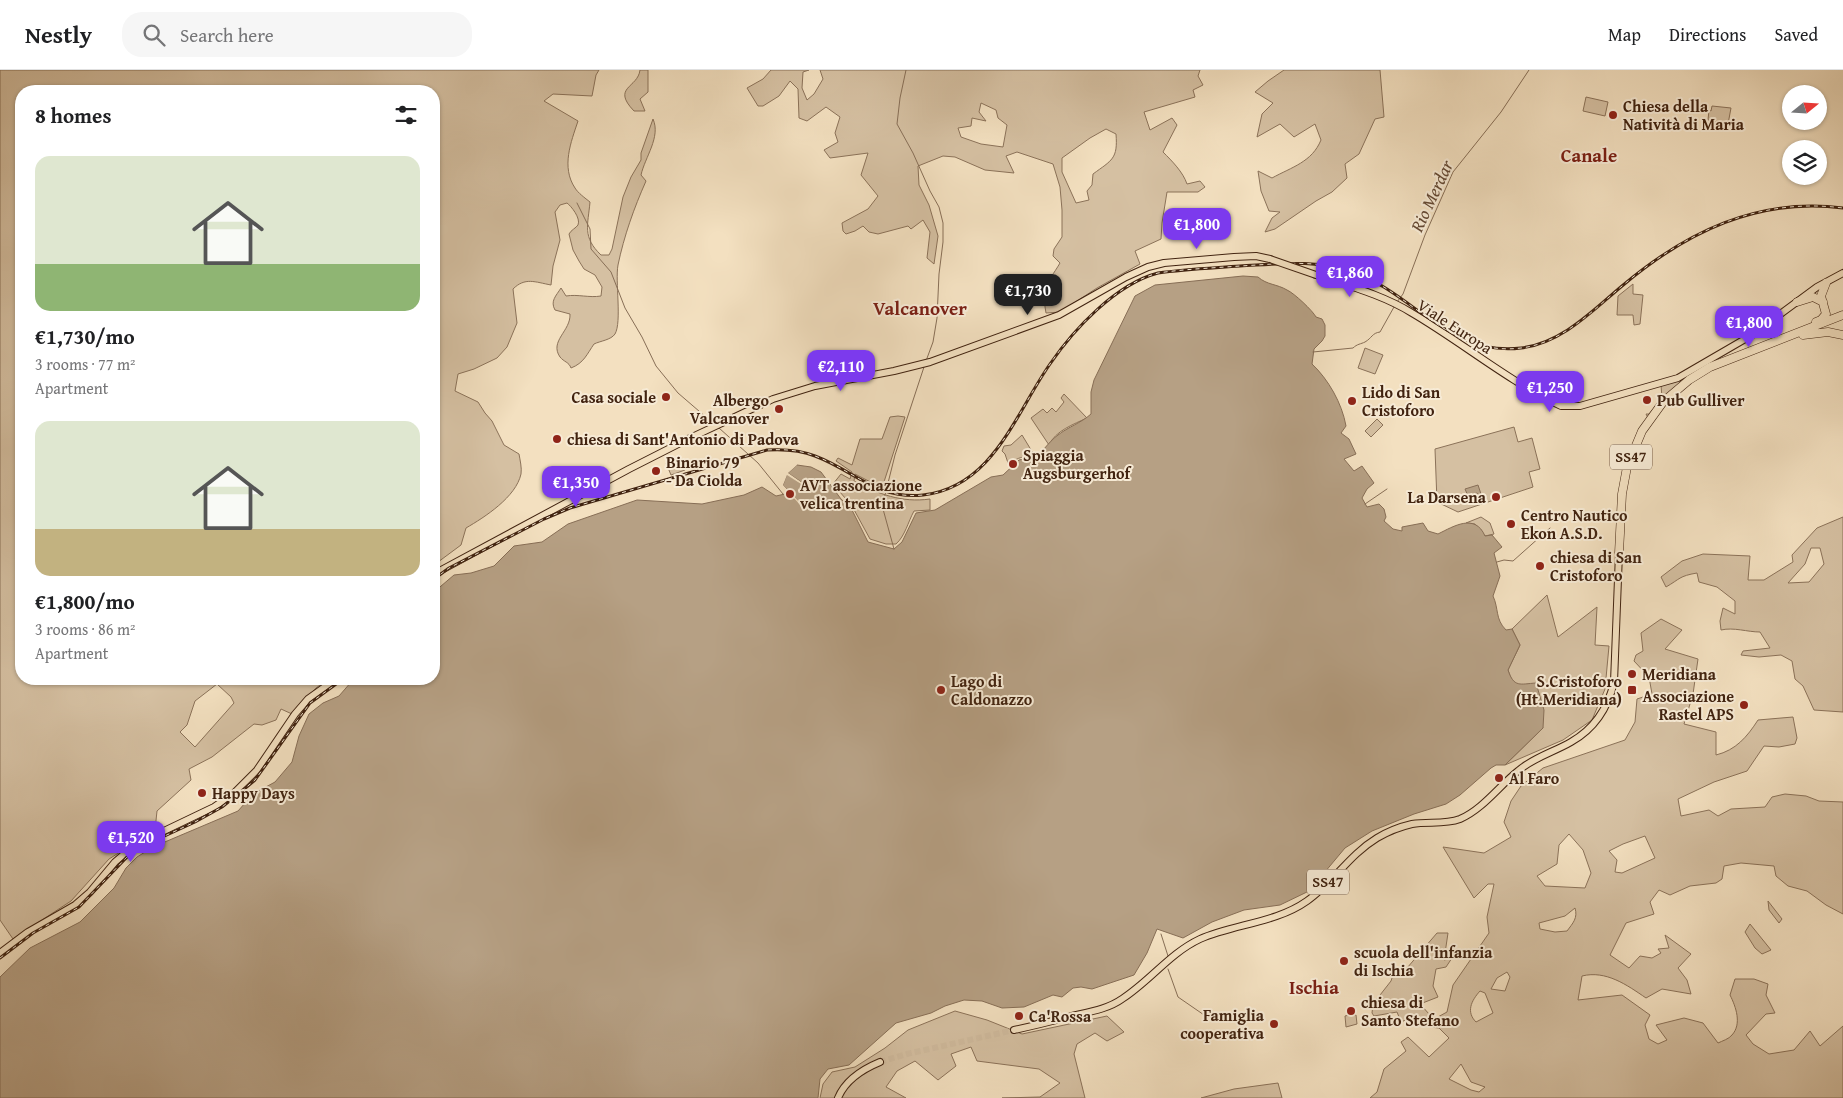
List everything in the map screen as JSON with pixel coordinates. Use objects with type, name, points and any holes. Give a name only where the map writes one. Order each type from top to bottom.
[{"type":"highway","points":[[1779,341],[1796,330],[1824,317],[1826,312],[1821,296],[1826,283]]},
{"type":"highway","points":[[1797,302],[1813,297],[1823,302]]},
{"type":"highway","name":"SS47","points":[[1619,553],[1622,494],[1627,467],[1642,431],[1656,411],[1672,394],[1700,373],[1721,363],[1843,316]]},
{"type":"highway","points":[[1779,341],[1828,332],[1843,335]]},
{"type":"main road","name":"Viale Europa","points":[[440,571],[598,484],[773,399],[815,386],[930,362],[1059,316],[1126,277],[1164,262],[1256,256],[1316,275],[1401,307],[1526,388],[1561,406],[1580,406],[1668,381],[1688,372],[1752,335],[1797,302],[1842,274]]},
{"type":"main road","name":"SS47","points":[[1014,1030],[1092,1011],[1122,1000],[1181,950],[1198,940],[1293,909],[1316,895],[1350,859],[1377,838],[1412,824],[1450,822],[1470,814],[1520,769],[1583,734],[1600,716],[1612,689],[1619,553]]},
{"type":"main road","points":[[0,953],[28,932],[75,905],[90,892],[115,862],[128,850],[214,807],[233,794],[257,770],[295,714],[308,699],[328,685]]},
{"type":"main road","points":[[838,1098],[848,1082],[870,1066],[880,1062]]},
{"type":"shaded area","points":[[0,70],[599,70],[596,75],[592,96],[553,94],[544,101],[578,121],[569,154],[569,172],[576,190],[590,202],[589,236],[591,242],[601,255],[609,255],[612,249],[623,197],[631,177],[641,160],[641,153],[653,119],[655,126],[654,140],[641,175],[646,181],[623,243],[618,265],[617,328],[611,338],[594,344],[585,358],[571,368],[557,351],[557,346],[567,326],[570,314],[555,310],[553,301],[561,288],[566,296],[592,297],[601,296],[602,287],[595,275],[584,269],[573,250],[569,234],[578,225],[577,216],[567,203],[560,205],[555,212],[560,240],[553,266],[551,285],[526,282],[517,285],[513,289],[517,323],[507,347],[497,358],[458,374],[455,391],[478,402],[492,421],[504,445],[519,454],[521,474],[513,491],[499,506],[466,528],[461,545],[440,561],[440,85],[15,85],[15,685],[216,685],[195,701],[187,725],[180,732],[195,747],[234,703],[231,697],[218,685],[320,685],[292,714],[281,709],[276,720],[262,725],[254,724],[212,757],[189,769],[191,780],[157,811],[155,830],[109,859],[71,901],[13,939],[0,920]]},
{"type":"shaded area","points":[[640,70],[648,70],[648,92],[640,99],[645,111],[634,111],[625,97],[625,92],[635,81]]},
{"type":"shaded area","points":[[771,70],[809,70],[803,72],[802,88],[807,100],[814,94],[823,79],[820,70],[1200,70],[1198,76],[1203,85],[1193,90],[1195,97],[1144,112],[1150,130],[1172,118],[1177,125],[1163,152],[1180,171],[1187,184],[1200,181],[1205,187],[1198,192],[1167,192],[1161,239],[1135,251],[1140,264],[1097,288],[1060,312],[1046,313],[1044,296],[1046,286],[1060,263],[1053,256],[1054,249],[1062,237],[1060,187],[1053,164],[1017,152],[1006,156],[1014,173],[985,170],[955,157],[943,156],[918,166],[919,185],[929,205],[938,236],[934,264],[927,258],[930,232],[923,220],[911,229],[908,226],[878,234],[869,232],[863,226],[846,234],[843,231],[842,223],[868,209],[878,196],[861,175],[868,153],[830,158],[824,150],[838,142],[835,133],[840,117],[826,107],[807,121],[799,118],[798,89],[790,81],[779,96],[763,106],[758,106],[747,88],[763,79]],"holes":[[[981,103],[996,110],[998,118],[1007,125],[1003,147],[981,144],[961,137],[958,128],[971,126],[972,118],[986,121],[979,112]],[[1106,129],[1116,134],[1115,154],[1109,162],[1093,174],[1092,185],[1087,191],[1089,200],[1076,203],[1062,172],[1062,158]]]},
{"type":"shaded area","points":[[1284,70],[1380,70],[1384,117],[1375,119],[1359,154],[1345,164],[1347,178],[1332,192],[1275,229],[1265,232],[1272,218],[1280,212],[1269,211],[1261,191],[1258,171],[1272,178],[1307,159],[1321,140],[1315,124],[1294,137],[1280,124],[1257,137],[1262,114],[1273,103],[1255,92]]},
{"type":"shaded area","points":[[1586,97],[1608,102],[1605,116],[1583,111]]},
{"type":"shaded area","points":[[1712,106],[1731,108],[1728,124],[1708,120],[1709,110],[1711,111]]},
{"type":"shaded area","name":"Lago di Caldonazzo","points":[[1243,276],[1258,277],[1294,295],[1316,317],[1322,319],[1325,325],[1325,336],[1314,349],[1312,364],[1329,384],[1338,400],[1344,417],[1346,426],[1341,433],[1349,439],[1356,454],[1344,459],[1354,471],[1362,466],[1374,483],[1367,489],[1362,498],[1367,507],[1379,504],[1384,509],[1386,517],[1384,521],[1393,529],[1402,531],[1402,527],[1423,523],[1428,531],[1438,534],[1457,525],[1470,523],[1481,529],[1485,536],[1492,535],[1502,547],[1494,553],[1500,576],[1493,596],[1500,622],[1506,630],[1512,629],[1520,645],[1508,670],[1510,676],[1518,684],[1536,683],[1544,710],[1543,728],[1505,765],[1496,765],[1491,768],[1460,795],[1446,804],[1414,814],[1372,831],[1345,848],[1309,891],[1280,905],[1244,910],[1212,922],[1183,938],[1157,929],[1147,953],[1134,975],[1092,989],[1073,988],[1062,997],[1053,995],[1024,1007],[1002,1008],[982,1001],[964,1000],[931,1013],[896,1023],[849,1065],[828,1069],[820,1079],[818,1098],[0,1098],[0,977],[30,948],[80,922],[114,888],[126,868],[137,857],[153,847],[238,811],[253,794],[275,782],[292,762],[299,736],[309,714],[323,703],[339,696],[349,685],[440,685],[440,587],[454,575],[471,573],[494,566],[514,546],[542,542],[568,524],[637,500],[702,504],[744,495],[762,487],[776,496],[785,494],[793,497],[783,485],[787,474],[810,490],[810,488],[788,473],[797,465],[811,467],[821,472],[841,499],[851,508],[868,542],[894,549],[902,542],[916,513],[935,510],[991,477],[1003,475],[1019,460],[1024,459],[1030,462],[1058,435],[1091,414],[1091,392],[1094,380],[1135,296],[1155,285]]},
{"type":"shaded area","points":[[1633,284],[1633,294],[1643,295],[1640,324],[1634,325],[1633,315],[1617,315],[1618,296]]},
{"type":"shaded area","points":[[1365,348],[1383,355],[1375,374],[1358,368]]},
{"type":"shaded area","points":[[1690,375],[1648,418],[1646,414],[1649,414],[1662,398],[1661,385]]},
{"type":"shaded area","points":[[1064,394],[1087,418],[1060,432],[1049,445],[1031,418],[1043,409],[1047,413],[1052,408],[1056,412],[1064,402],[1061,398]]},
{"type":"shaded area","points":[[890,417],[905,417],[882,488],[855,474],[854,481],[890,496],[910,500],[930,499],[930,510],[914,511],[899,541],[896,544],[886,544],[870,539],[852,506],[833,484],[841,474],[850,479],[852,472],[836,461],[838,458],[852,465],[860,439],[882,439]]},
{"type":"shaded area","points":[[1377,419],[1383,425],[1371,437],[1365,431]]},
{"type":"shaded area","points":[[1514,427],[1518,442],[1532,438],[1540,469],[1529,472],[1533,487],[1458,512],[1437,502],[1435,449]]},
{"type":"shaded area","points":[[1022,435],[1036,458],[1033,460],[1027,457],[1020,458],[1009,466],[1002,451],[1004,446],[1011,445]]},
{"type":"shaded area","points":[[680,457],[685,470],[671,475],[666,463]]},
{"type":"shaded area","points":[[1478,485],[1481,494],[1478,495],[1477,493],[1468,496],[1465,489]]},
{"type":"shaded area","points":[[1481,517],[1490,523],[1494,534],[1485,536],[1475,524],[1466,523]]},
{"type":"shaded area","points":[[1843,517],[1843,712],[1814,710],[1803,686],[1795,679],[1792,661],[1781,655],[1759,657],[1741,655],[1743,651],[1770,648],[1760,632],[1731,629],[1721,630],[1720,621],[1723,608],[1735,614],[1735,601],[1717,587],[1699,582],[1697,573],[1683,577],[1666,587],[1661,577],[1682,561],[1703,554],[1750,556],[1748,580],[1764,580],[1793,562],[1792,555],[1817,528]],"holes":[[[1811,548],[1820,548],[1824,564],[1809,582],[1788,583],[1805,564]]]},
{"type":"shaded area","points":[[1547,595],[1558,637],[1597,607],[1595,645],[1609,646],[1605,689],[1592,720],[1563,740],[1505,765],[1543,728],[1517,684],[1512,681],[1508,670],[1520,645],[1512,629]]},
{"type":"shaded area","points":[[1661,619],[1682,630],[1665,649],[1698,659],[1693,694],[1684,724],[1716,732],[1716,755],[1729,750],[1740,742],[1758,720],[1793,717],[1797,738],[1795,744],[1779,747],[1764,746],[1747,771],[1714,782],[1678,799],[1681,816],[1709,810],[1718,816],[1731,809],[1765,807],[1772,797],[1785,794],[1806,796],[1819,801],[1843,802],[1843,914],[1826,905],[1807,891],[1788,886],[1776,876],[1774,866],[1741,863],[1724,866],[1722,879],[1716,883],[1690,886],[1670,895],[1659,890],[1650,902],[1654,914],[1626,923],[1610,955],[1629,968],[1640,956],[1652,958],[1661,953],[1658,949],[1669,948],[1665,935],[1691,954],[1678,968],[1687,980],[1691,994],[1662,989],[1646,998],[1616,980],[1599,975],[1591,975],[1582,976],[1578,1000],[1622,995],[1650,1015],[1645,1025],[1649,1039],[1658,1044],[1667,1040],[1656,1025],[1684,1018],[1703,1023],[1718,1043],[1731,1036],[1737,1026],[1736,1010],[1730,995],[1735,979],[1754,979],[1768,984],[1766,995],[1775,1013],[1766,1014],[1746,1035],[1753,1044],[1769,1054],[1794,1050],[1810,1031],[1820,1046],[1843,1026],[1843,1098],[1370,1098],[1377,1092],[1384,1069],[1406,1051],[1401,1042],[1408,1037],[1429,1057],[1449,1038],[1439,1028],[1430,1027],[1418,1017],[1401,1022],[1397,1012],[1374,1016],[1372,1013],[1373,1004],[1391,981],[1395,969],[1407,968],[1437,933],[1448,933],[1444,960],[1452,958],[1446,967],[1436,969],[1433,986],[1438,997],[1420,1004],[1430,1015],[1436,1018],[1447,1012],[1453,985],[1489,933],[1487,917],[1494,884],[1488,884],[1474,898],[1443,847],[1484,853],[1511,837],[1504,822],[1511,801],[1521,786],[1543,768],[1625,740],[1635,722],[1637,699],[1652,694],[1649,677],[1634,661],[1636,655],[1643,651],[1641,633]],"holes":[[[1569,834],[1583,850],[1591,873],[1585,888],[1545,886],[1537,876],[1557,864],[1559,845]],[[1645,836],[1655,858],[1622,873],[1615,872],[1617,860],[1609,851]],[[1575,908],[1575,918],[1567,931],[1555,932],[1540,929],[1539,923],[1565,916]],[[1507,972],[1510,977],[1505,991],[1491,989],[1497,978]],[[1480,991],[1485,993],[1493,1013],[1476,1022],[1470,1010],[1474,999]],[[1461,1064],[1471,1082],[1485,1087],[1479,1092],[1449,1079]]]},
{"type":"shaded area","points":[[1768,901],[1782,919],[1779,923],[1769,910]]},
{"type":"shaded area","points":[[1750,924],[1771,950],[1762,954],[1755,948],[1745,932]]},
{"type":"shaded area","points":[[955,1011],[987,1020],[1022,1034],[1107,1016],[1124,1032],[1107,1041],[1095,1033],[1077,1044],[1074,1054],[1085,1098],[1002,1098],[1040,1097],[1060,1083],[1039,1069],[977,1061],[971,1047],[951,1054],[956,1066],[938,1080],[915,1061],[897,1071],[886,1087],[906,1098],[820,1098],[823,1084],[832,1072],[855,1067],[885,1048],[908,1030]]},
{"type":"shaded area","points":[[1356,1015],[1357,1024],[1346,1027],[1345,1016]]},
{"type":"shaded area","points":[[1278,1083],[1282,1098],[1201,1098],[1234,1089]]},
{"type":"pier","points":[[795,463],[797,465],[788,473],[811,489],[787,475],[783,485],[802,507],[793,497],[783,492],[785,491],[781,486],[786,472]]},
{"type":"waterway","points":[[906,70],[897,124],[939,207],[943,223],[937,318],[933,342],[926,361]]},
{"type":"waterway","name":"Rio Merdar","points":[[1397,302],[1403,294],[1425,235],[1453,172],[1501,112],[1529,70]]},
{"type":"waterway","points":[[577,203],[590,229],[591,249],[611,272],[625,308],[656,366],[678,393],[714,424]]},
{"type":"waterway","name":"Rio Merdar","points":[[1313,352],[1353,348],[1365,342],[1375,333],[1380,332],[1394,307]]},
{"type":"waterway","points":[[894,549],[883,509],[884,499],[895,455],[924,367]]},
{"type":"waterway","points":[[719,428],[758,463],[783,494]]},
{"type":"waterway","points":[[1365,504],[1387,489]]},
{"type":"waterway","points":[[1497,562],[1504,560],[1513,561],[1550,528]]},
{"type":"waterway","points":[[1161,934],[1168,956]]},
{"type":"waterway","points":[[1168,969],[1178,997],[1207,1017]]},
{"type":"tunnel","points":[[880,1062],[907,1054],[1014,1030]]},
{"type":"railway","points":[[440,575],[449,568],[544,519],[570,508],[767,450],[791,450],[809,454],[829,462],[879,489],[892,493],[923,495],[947,489],[967,478],[985,463],[1000,445],[1050,364],[1084,323],[1112,297],[1142,279],[1158,273],[1178,270],[1283,264],[1325,265],[1353,272],[1375,282],[1452,333],[1473,343],[1496,348],[1521,348],[1536,345],[1563,333],[1646,267],[1672,249],[1725,223],[1753,214],[1782,208],[1812,206],[1843,208]]},
{"type":"railway","points":[[0,958],[33,933],[79,907],[127,857],[145,845],[195,822],[222,807],[237,795],[255,780],[310,703],[335,685]]},
{"type":"place","name":"Chiesa della Natività di Maria","points":[[1613,115]]},
{"type":"place","name":"Casa sociale","points":[[666,397]]},
{"type":"place","name":"Pub Gulliver","points":[[1647,400]]},
{"type":"place","name":"Lido di San Cristoforo","points":[[1352,401]]},
{"type":"place","name":"Albergo Valcanover","points":[[779,409]]},
{"type":"place","name":"chiesa di Sant'Antonio di Padova","points":[[557,439]]},
{"type":"place","name":"Spiaggia Augsburgerhof","points":[[1013,464]]},
{"type":"place","name":"Binario 79 - Da Ciolda","points":[[656,471]]},
{"type":"place","name":"AVT associazione velica trentina","points":[[790,494]]},
{"type":"place","name":"La Darsena","points":[[1496,497]]},
{"type":"place","name":"Centro Nautico Ekon A.S.D.","points":[[1511,524]]},
{"type":"place","name":"chiesa di San Cristoforo","points":[[1540,566]]},
{"type":"place","name":"Meridiana","points":[[1632,674]]},
{"type":"place","name":"Lago di Caldonazzo","points":[[941,690]]},
{"type":"place","name":"S.Cristoforo (Ht.Meridiana)","points":[[1632,690]]},
{"type":"place","name":"Associazione Rastel APS","points":[[1744,705]]},
{"type":"place","name":"Al Faro","points":[[1499,778]]},
{"type":"place","name":"Happy Days","points":[[202,793]]},
{"type":"place","name":"scuola dell'infanzia di Ischia","points":[[1344,961]]},
{"type":"place","name":"chiesa di Santo Stefano","points":[[1351,1011]]},
{"type":"place","name":"Ca'Rossa","points":[[1019,1016]]},
{"type":"place","name":"Famiglia cooperativa","points":[[1274,1024]]},
{"type":"district","name":"Canale","points":[[1589,155]]},
{"type":"district","name":"Valcanover","points":[[920,308]]},
{"type":"district","name":"Ischia","points":[[1314,987]]}]
